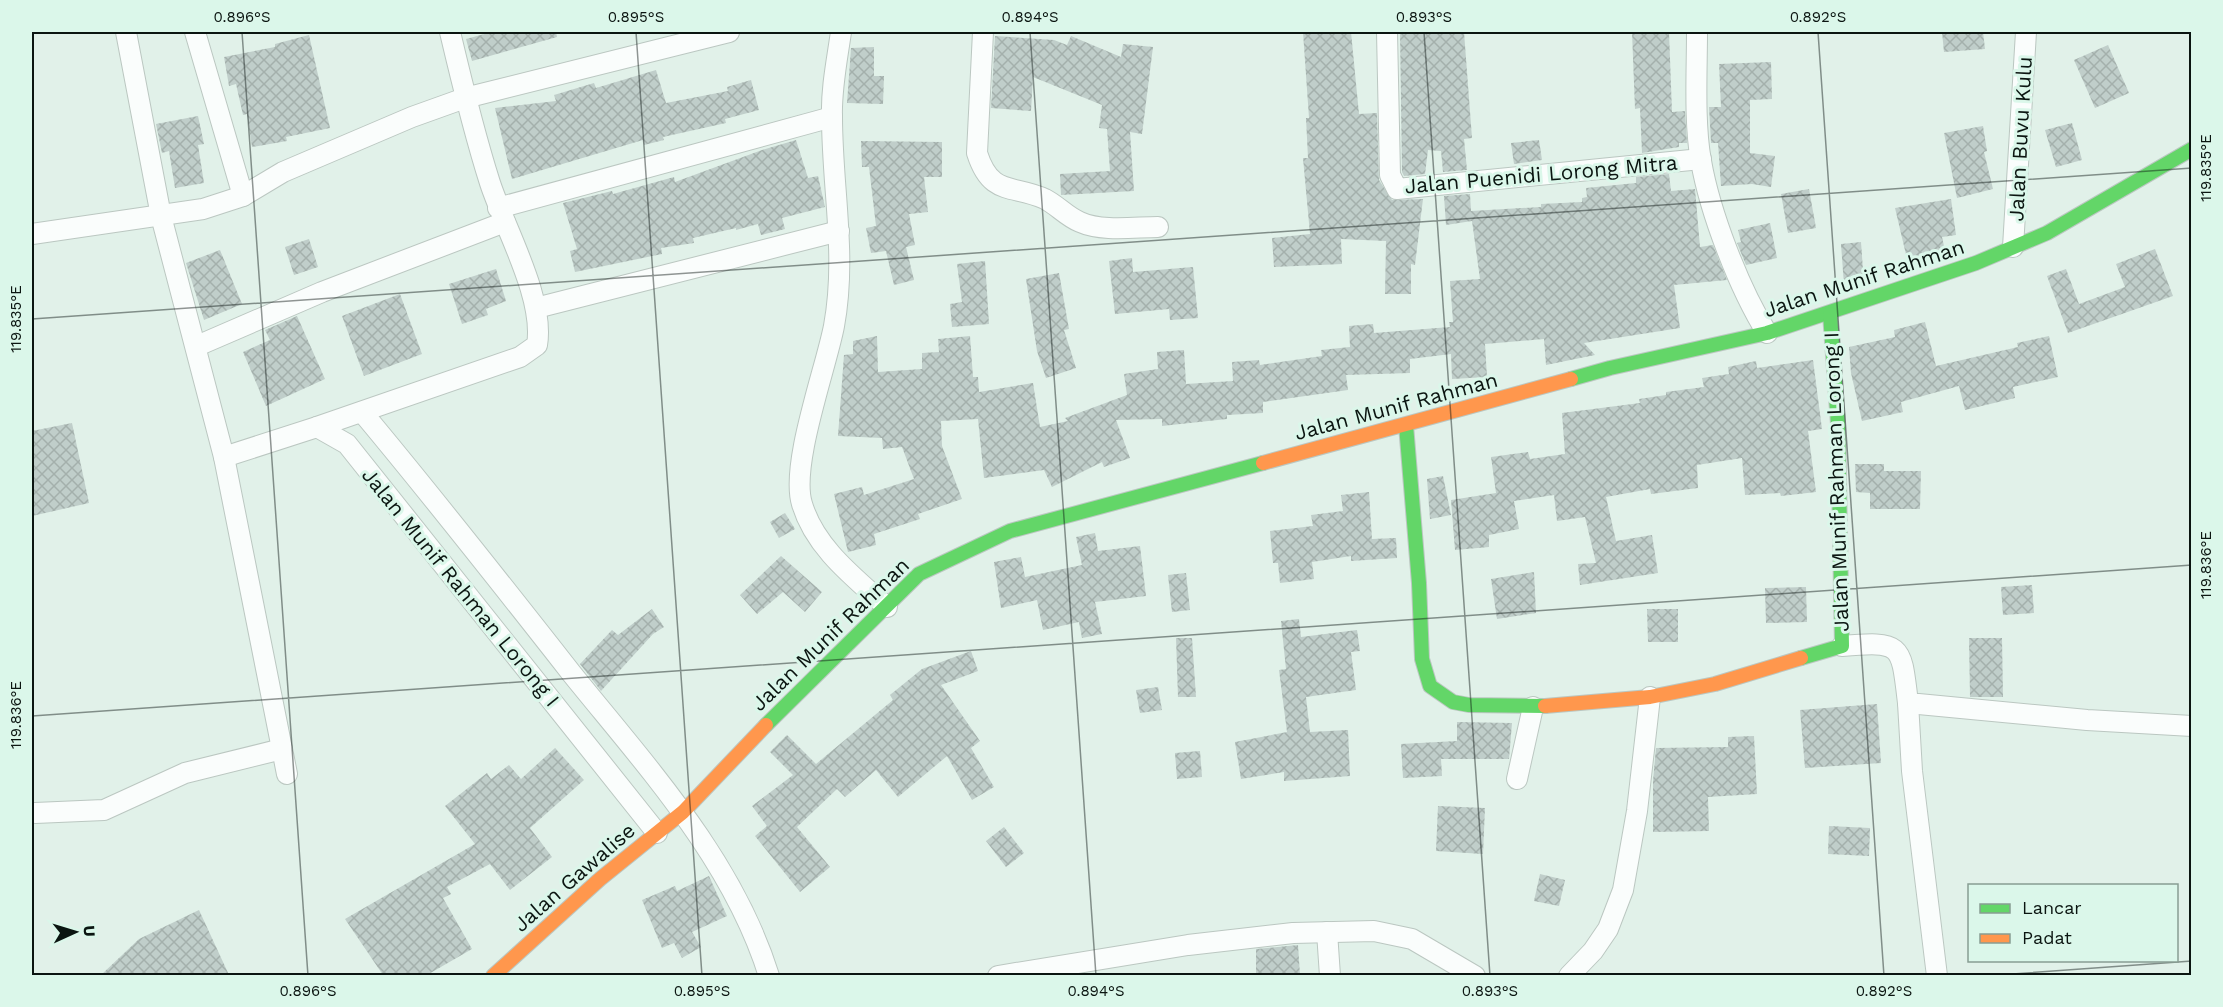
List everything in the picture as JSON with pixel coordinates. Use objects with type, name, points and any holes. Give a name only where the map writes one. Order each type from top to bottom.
[{"type":"street","points":[[130,32],[161,216],[197,346],[224,458],[287,774]]},
{"type":"street","points":[[195,32],[243,196]]},
{"type":"street","points":[[224,458],[520,357],[537,345],[539,332],[536,308],[502,215],[465,98],[450,32]]},
{"type":"street","points":[[32,234],[203,209],[243,196],[283,172],[412,117],[465,98],[666,39],[729,32]]},
{"type":"street","points":[[841,32],[831,117],[841,264],[834,326],[811,415],[801,473],[801,502],[825,546],[887,607]]},
{"type":"street","points":[[983,32],[977,153],[983,172],[1004,188],[1044,199],[1080,223],[1103,227],[1158,227]]},
{"type":"street","name":"Jalan Puenidi Lorong Mitra","points":[[1387,32],[1390,175],[1397,189],[1701,159]]},
{"type":"street","points":[[1697,32],[1701,159],[1708,191],[1742,283],[1767,333]]},
{"type":"street","name":"Jalan Buvu Kulu","points":[[2013,247],[2026,32]]},
{"type":"street","points":[[197,346],[502,215],[831,117]]},
{"type":"street","name":"Jalan Munif Rahman","points":[[683,812],[805,684],[919,574],[1010,531],[1610,368],[1767,333],[1830,314],[1976,263],[2047,233],[2192,149]]},
{"type":"street","points":[[536,308],[839,231]]},
{"type":"street","name":"Jalan Munif Rahman Lorong I","points":[[1406,425],[1419,583],[1422,659],[1430,686],[1453,702],[1469,705],[1533,707],[1650,697],[1715,684],[1842,646],[1838,424],[1830,314]]},
{"type":"street","points":[[362,412],[683,812],[736,896],[749,921],[769,975]]},
{"type":"street","name":"Jalan Munif Rahman Lorong I","points":[[317,427],[347,444],[657,833]]},
{"type":"street","points":[[1842,646],[1883,643],[1896,649],[1903,661],[1912,771],[1937,975]]},
{"type":"street","points":[[1569,975],[1593,951],[1608,929],[1623,890],[1637,811],[1650,697]]},
{"type":"street","points":[[1908,703],[2087,720],[2192,726]]},
{"type":"street","points":[[1517,779],[1533,707]]},
{"type":"street","points":[[34,813],[104,810],[185,773],[282,749]]},
{"type":"street","name":"Jalan Gawalise","points":[[493,975],[600,879],[683,812]]},
{"type":"street","points":[[998,975],[1038,971],[1188,945],[1293,933],[1374,931],[1412,939],[1475,975]]},
{"type":"street","points":[[1327,932],[1330,975]]},
{"type":"building","points":[[492,32],[556,32],[557,37],[472,61],[466,39]]},
{"type":"building","points":[[1303,32],[1351,32],[1359,114],[1377,113],[1379,180],[1392,200],[1423,199],[1415,265],[1411,264],[1411,294],[1385,294],[1386,241],[1341,239],[1342,264],[1274,267],[1272,238],[1310,234],[1303,158],[1308,158],[1306,118],[1309,118]]},
{"type":"building","points":[[1400,32],[1464,32],[1472,138],[1464,139],[1467,170],[1443,172],[1441,151],[1428,150],[1425,174],[1404,176],[1402,172]]},
{"type":"building","points":[[1632,32],[1669,32],[1672,112],[1685,111],[1687,143],[1679,143],[1679,147],[1642,153],[1640,108],[1635,109]]},
{"type":"building","points":[[1942,32],[1983,32],[1985,49],[1944,52]]},
{"type":"building","points":[[309,35],[330,128],[286,137],[287,141],[252,147],[247,114],[243,115],[236,84],[229,86],[224,57],[275,47],[275,44]]},
{"type":"building","points":[[995,36],[1054,40],[1067,45],[1071,36],[1121,57],[1123,44],[1153,47],[1142,134],[1130,132],[1134,191],[1061,195],[1060,174],[1110,171],[1107,129],[1099,128],[1102,105],[1033,77],[1031,111],[991,108]]},
{"type":"building","points":[[2108,45],[2129,93],[2095,108],[2074,60]]},
{"type":"building","points":[[874,47],[874,76],[884,76],[883,104],[847,103],[851,48]]},
{"type":"building","points":[[1771,62],[1772,99],[1750,100],[1750,153],[1775,156],[1771,187],[1752,184],[1721,186],[1718,143],[1711,143],[1709,107],[1721,107],[1719,64]]},
{"type":"building","points":[[656,70],[666,103],[728,91],[727,87],[751,80],[759,110],[725,119],[726,123],[663,137],[664,140],[644,145],[643,140],[512,179],[495,108],[556,101],[554,95],[594,83],[596,88]]},
{"type":"building","points":[[198,116],[204,144],[198,145],[204,183],[175,188],[169,151],[162,153],[156,124]]},
{"type":"building","points":[[2072,123],[2082,160],[2056,167],[2045,130]]},
{"type":"building","points":[[1983,126],[1987,151],[1984,152],[1993,189],[1957,198],[1944,133]]},
{"type":"building","points":[[796,140],[808,178],[818,176],[825,207],[782,218],[785,229],[761,235],[758,224],[736,230],[736,228],[693,238],[694,243],[661,248],[662,254],[575,272],[570,251],[577,249],[563,203],[612,191],[613,194],[674,177],[675,182]]},
{"type":"building","points":[[1539,140],[1542,160],[1514,164],[1511,143]]},
{"type":"building","points":[[861,141],[942,142],[942,177],[924,177],[928,212],[909,214],[915,245],[906,247],[914,280],[894,285],[886,251],[871,253],[866,228],[876,226],[869,167],[862,167]]},
{"type":"building","points":[[1669,174],[1671,191],[1695,189],[1700,247],[1713,245],[1727,280],[1674,285],[1680,328],[1584,343],[1595,355],[1546,365],[1544,339],[1485,344],[1487,377],[1452,379],[1451,354],[1410,359],[1410,373],[1346,375],[1348,390],[1263,402],[1263,413],[1227,415],[1227,419],[1162,426],[1162,419],[1116,420],[1130,458],[1104,467],[1102,462],[1052,487],[1044,470],[984,478],[978,419],[941,421],[942,446],[962,499],[918,514],[920,519],[874,534],[876,545],[848,552],[834,494],[862,487],[864,495],[914,479],[902,447],[883,449],[882,438],[838,436],[844,355],[853,354],[853,341],[877,336],[878,372],[922,369],[922,353],[939,352],[938,339],[970,336],[973,377],[978,377],[979,392],[1033,383],[1040,427],[1068,421],[1065,418],[1127,395],[1124,374],[1158,369],[1157,352],[1184,350],[1186,384],[1233,381],[1232,362],[1259,360],[1260,365],[1322,356],[1321,350],[1350,347],[1349,326],[1373,324],[1374,333],[1450,327],[1449,322],[1453,322],[1450,281],[1480,279],[1472,221],[1446,225],[1444,196],[1470,194],[1471,211],[1541,207],[1541,204],[1582,202],[1582,198],[1587,197],[1586,188],[1636,183],[1636,177]]},
{"type":"building","points":[[1809,189],[1816,228],[1788,233],[1781,194]]},
{"type":"building","points":[[1951,199],[1956,235],[1942,237],[1946,255],[1908,263],[1895,208]]},
{"type":"building","points":[[1770,223],[1777,258],[1746,265],[1737,243],[1741,242],[1738,230]]},
{"type":"building","points":[[309,239],[318,267],[294,275],[285,247]]},
{"type":"building","points":[[1861,242],[1864,284],[1844,285],[1841,244]]},
{"type":"building","points":[[2155,249],[2173,296],[2068,333],[2047,276],[2066,269],[2079,304],[2125,287],[2116,264]]},
{"type":"building","points":[[220,250],[242,304],[204,320],[186,263]]},
{"type":"building","points":[[1132,258],[1133,272],[1193,267],[1198,318],[1170,320],[1169,309],[1115,314],[1109,261]]},
{"type":"building","points":[[985,261],[989,324],[952,327],[950,304],[962,302],[957,264]]},
{"type":"building","points":[[496,269],[506,301],[486,309],[488,315],[462,324],[449,284]]},
{"type":"building","points":[[1059,273],[1069,329],[1064,330],[1076,368],[1046,378],[1037,351],[1026,279]]},
{"type":"building","points":[[400,294],[422,354],[364,376],[342,316]]},
{"type":"building","points":[[297,316],[325,379],[266,406],[243,352],[270,340],[265,330]]},
{"type":"building","points":[[1925,322],[1936,366],[2018,347],[2017,343],[2049,336],[2058,377],[2013,387],[2015,398],[1965,410],[1959,386],[1901,402],[1903,412],[1862,421],[1851,373],[1849,347],[1895,337],[1894,330]]},
{"type":"building","points":[[1813,360],[1822,429],[1808,431],[1816,492],[1781,496],[1780,493],[1745,495],[1742,458],[1697,465],[1698,488],[1651,494],[1650,489],[1606,497],[1616,541],[1652,535],[1658,573],[1580,585],[1578,564],[1596,563],[1585,517],[1557,521],[1554,495],[1514,501],[1519,529],[1489,535],[1489,547],[1455,550],[1451,500],[1496,493],[1491,457],[1528,452],[1530,459],[1565,454],[1562,413],[1640,403],[1639,399],[1666,395],[1666,392],[1704,387],[1702,378],[1729,374],[1728,367],[1756,361],[1757,368]]},
{"type":"building","points":[[72,423],[89,503],[32,516],[32,431]]},
{"type":"building","points":[[1855,464],[1884,464],[1884,471],[1921,471],[1920,509],[1870,509],[1870,493],[1856,492]]},
{"type":"building","points":[[1443,476],[1451,515],[1430,519],[1427,479]]},
{"type":"building","points":[[1369,492],[1372,539],[1396,538],[1397,558],[1351,561],[1351,556],[1312,562],[1314,579],[1280,583],[1278,563],[1273,563],[1270,531],[1313,526],[1311,515],[1343,511],[1341,495]]},
{"type":"building","points":[[785,513],[795,529],[779,538],[770,522]]},
{"type":"building","points":[[1095,533],[1098,551],[1140,546],[1146,596],[1095,602],[1102,634],[1082,638],[1079,622],[1043,630],[1037,600],[1001,608],[994,562],[1021,557],[1025,577],[1082,565],[1076,537]]},
{"type":"building","points":[[781,556],[822,592],[805,612],[783,592],[757,614],[740,595]]},
{"type":"building","points":[[1534,572],[1536,613],[1497,619],[1491,579]]},
{"type":"building","points":[[1186,573],[1190,610],[1172,612],[1168,575]]},
{"type":"building","points":[[2032,585],[2034,613],[2003,615],[2001,587]]},
{"type":"building","points":[[1806,587],[1807,622],[1766,623],[1765,588]]},
{"type":"building","points":[[652,609],[664,627],[653,634],[601,691],[580,664],[612,630],[618,635]]},
{"type":"building","points":[[1647,609],[1678,609],[1678,642],[1648,642]]},
{"type":"building","points":[[1299,619],[1301,637],[1357,630],[1360,651],[1351,652],[1356,690],[1306,697],[1310,732],[1348,730],[1350,776],[1284,781],[1284,772],[1241,779],[1235,742],[1287,732],[1279,670],[1286,669],[1281,621]]},
{"type":"building","points":[[1176,638],[1192,638],[1196,697],[1178,697]]},
{"type":"building","points":[[1969,638],[2002,638],[2003,697],[1970,697]]},
{"type":"building","points":[[971,651],[978,671],[941,685],[980,741],[971,748],[994,787],[972,800],[947,756],[898,797],[876,770],[845,797],[837,789],[797,827],[830,867],[800,892],[755,836],[767,826],[752,806],[793,775],[770,752],[787,735],[816,764],[893,700],[890,695],[922,669]]},
{"type":"building","points":[[1158,687],[1162,710],[1140,713],[1136,690]]},
{"type":"building","points":[[1877,704],[1881,763],[1805,768],[1800,710]]},
{"type":"building","points":[[1457,722],[1512,723],[1509,759],[1441,759],[1442,776],[1403,778],[1401,744],[1457,741]]},
{"type":"building","points":[[1754,736],[1757,794],[1708,797],[1709,831],[1653,832],[1653,781],[1656,748],[1728,747],[1728,737]]},
{"type":"building","points":[[555,748],[584,780],[530,828],[552,857],[510,890],[490,864],[447,887],[451,894],[443,898],[472,949],[427,975],[383,975],[345,919],[475,844],[445,806],[487,773],[491,779],[509,765],[521,779]]},
{"type":"building","points":[[1200,751],[1202,777],[1177,779],[1175,753]]},
{"type":"building","points":[[1438,806],[1485,808],[1483,854],[1436,851]]},
{"type":"building","points":[[1829,826],[1870,828],[1869,856],[1828,854]]},
{"type":"building","points":[[1004,827],[1024,853],[1006,867],[986,841]]},
{"type":"building","points":[[1540,874],[1565,880],[1559,906],[1534,901]]},
{"type":"building","points":[[709,876],[727,916],[692,932],[701,947],[682,958],[674,943],[662,948],[642,900],[675,886],[677,891]]},
{"type":"building","points":[[199,910],[229,975],[101,975],[139,939]]},
{"type":"building","points":[[1298,945],[1300,975],[1256,975],[1256,949]]},
{"type":"traffic: fast","points":[[1571,379],[1767,333],[1976,263],[2047,233],[2192,149]]},
{"type":"traffic: fast","points":[[1801,658],[1842,646],[1838,424],[1830,314]]},
{"type":"traffic: fast","points":[[1406,425],[1419,583],[1422,659],[1430,686],[1453,702],[1469,705],[1545,706]]},
{"type":"traffic: fast","points":[[766,725],[919,574],[1010,531],[1263,463]]},
{"type":"traffic: slow","points":[[1263,463],[1571,379]]},
{"type":"traffic: slow","points":[[1545,706],[1650,697],[1715,684],[1801,658]]},
{"type":"traffic: slow","points":[[493,976],[600,879],[683,812],[766,725]]}]
